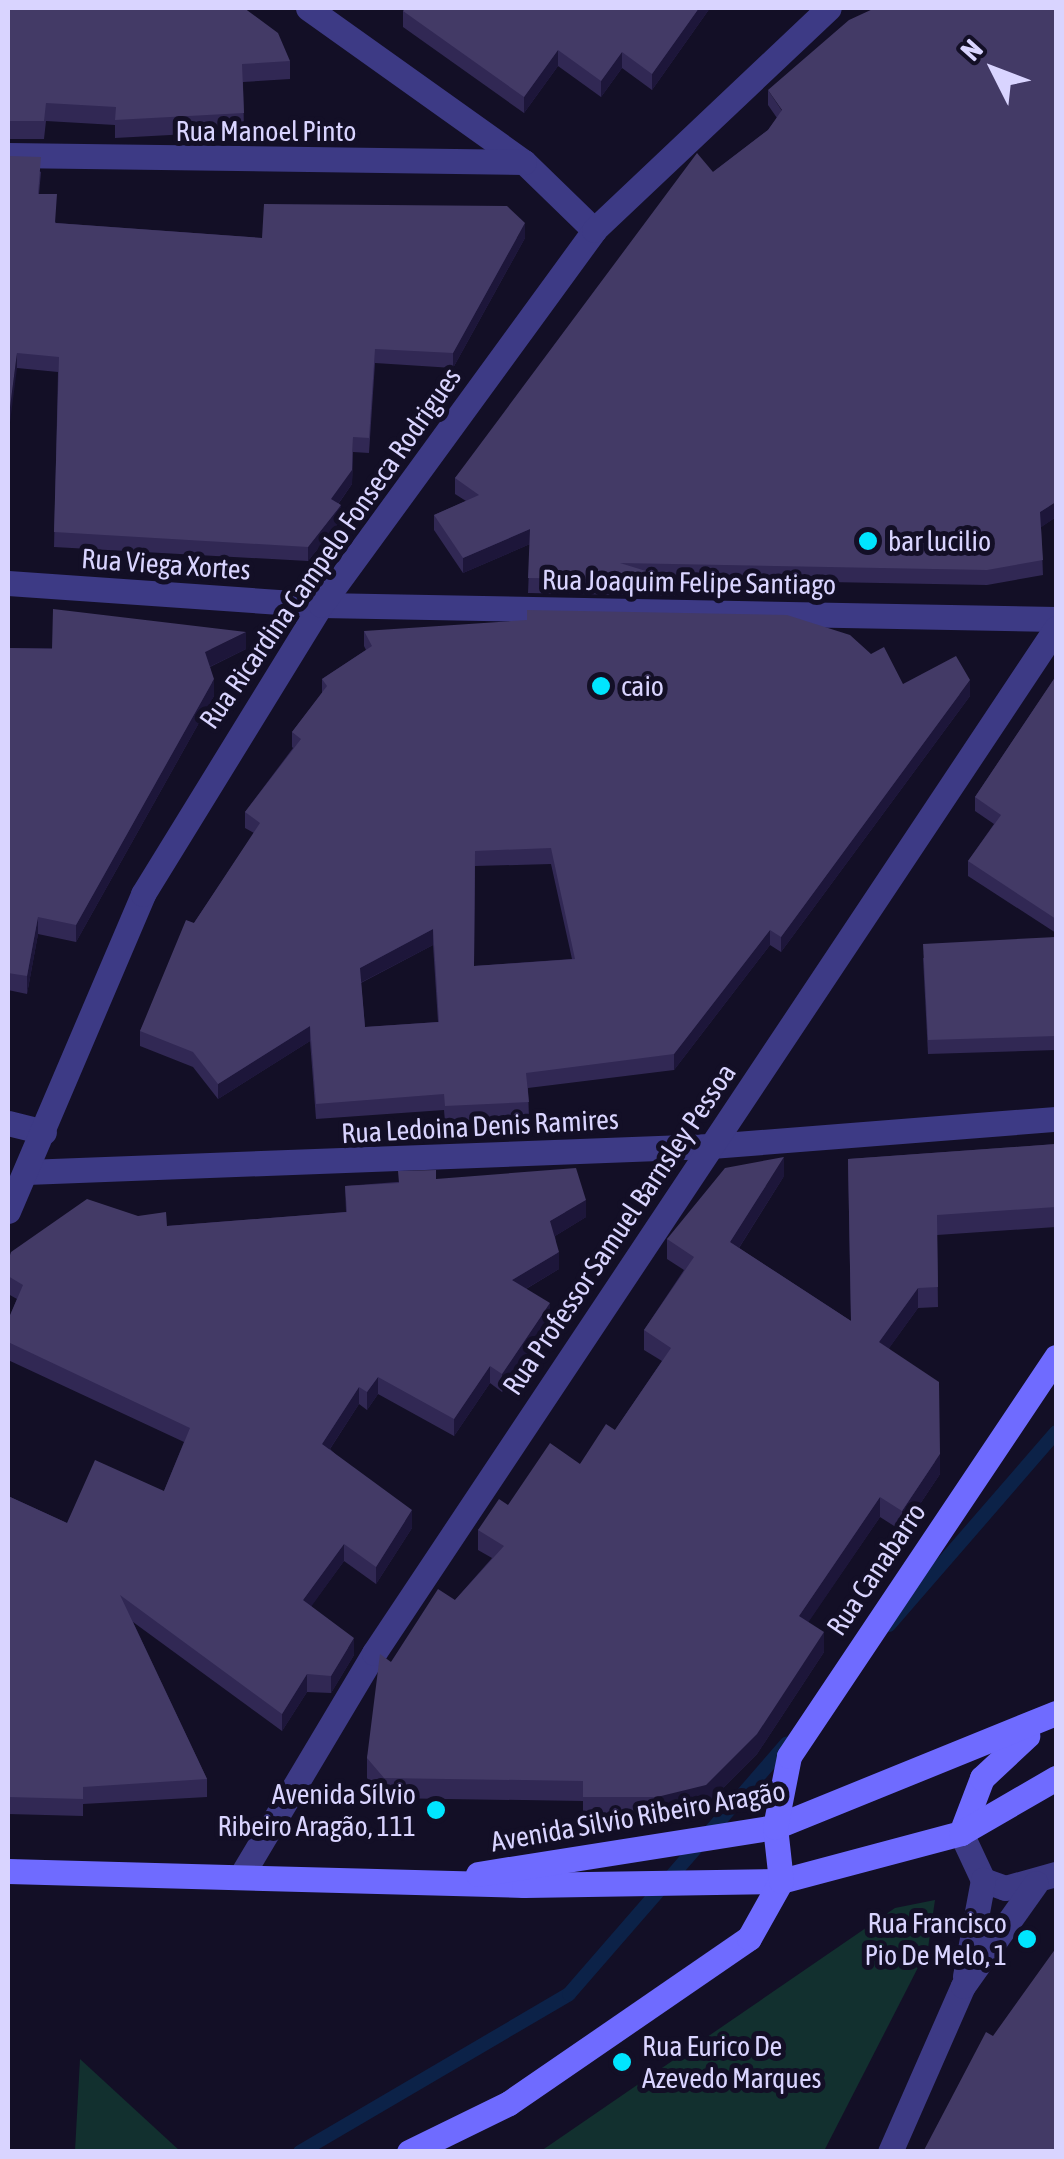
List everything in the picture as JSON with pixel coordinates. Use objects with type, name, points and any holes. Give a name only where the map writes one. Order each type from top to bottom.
[{"type":"street","points":[[308,8],[524,162],[594,230]]},
{"type":"street","name":"Rua Ricardina Campelo Fonseca Rodrigues","points":[[8,1211],[144,894],[321,605],[594,230],[829,8]]},
{"type":"street","name":"Rua Manoel Pinto","points":[[8,155],[524,162]]},
{"type":"street","name":"Rua Viega Xortes","points":[[8,583],[321,605]]},
{"type":"street","name":"Rua Joaquim Felipe Santiago","points":[[321,605],[1056,620]]},
{"type":"street","name":"Rua Professor Samuel Barnsley Pessoa","points":[[244,1871],[374,1654],[1056,628]]},
{"type":"street","name":"Rua Ledoina Denis Ramires","points":[[26,1172],[712,1146],[1056,1119]]},
{"type":"street","points":[[8,1123],[44,1132]]},
{"type":"street","name":"Rua Canabarro","points":[[775,1827],[789,1756],[1056,1357]]},
{"type":"street","points":[[890,2152],[963,1986],[984,1880],[961,1833],[982,1778],[1049,1718]]},
{"type":"street","name":"Avenida Silvio Ribeiro Aragão","points":[[451,1881],[775,1827],[1049,1718]]},
{"type":"street","name":"Avenida Silvio Ribeiro Aragão","points":[[8,1872],[244,1871],[451,1881],[781,1881],[961,1833],[1056,1778]]},
{"type":"street","points":[[409,2152],[509,2102],[730,1956],[781,1881],[775,1827]]},
{"type":"street","points":[[984,1880],[1046,1878]]},
{"type":"street","points":[[963,1986],[1046,1878]]},
{"type":"green space","points":[[935,1900],[928,1948],[824,2151],[541,2151],[895,1908]]},
{"type":"green space","points":[[80,2059],[180,2151],[75,2151]]},
{"type":"building","points":[[8,8],[244,8],[278,33],[290,61],[242,64],[244,113],[115,120],[116,107],[46,103],[44,121],[8,121]]},
{"type":"building","points":[[699,8],[652,74],[622,52],[601,81],[558,50],[524,97],[403,11]]},
{"type":"building","points":[[875,8],[1056,8],[1056,502],[1040,512],[1043,560],[987,570],[620,563],[675,580],[528,578],[530,529],[463,558],[434,515],[479,495],[455,478],[697,153],[713,172],[768,130],[782,110],[768,90],[849,20]]},
{"type":"building","points":[[8,156],[41,157],[38,194],[57,194],[55,223],[262,238],[264,204],[507,206],[525,223],[453,353],[375,349],[369,438],[353,437],[352,470],[331,499],[341,505],[308,547],[54,532],[59,357],[17,353],[8,423]]},
{"type":"building","points":[[53,609],[246,632],[205,652],[214,679],[76,925],[38,917],[27,976],[8,973],[8,648],[52,649]]},
{"type":"building","points":[[527,610],[787,615],[850,635],[871,654],[884,647],[903,684],[956,656],[970,680],[781,937],[770,930],[674,1054],[526,1073],[529,1102],[445,1106],[444,1094],[316,1104],[310,1026],[218,1084],[193,1052],[140,1031],[186,920],[194,923],[260,823],[245,812],[301,739],[292,732],[327,686],[322,679],[372,646],[364,631],[527,620]],"holes":[[[551,848],[575,959],[474,966],[475,851]],[[433,929],[439,1022],[365,1027],[360,968]]]},
{"type":"building","points":[[1056,676],[1056,919],[968,861],[1001,815],[975,797]]},
{"type":"building","points":[[1056,937],[1056,1036],[928,1040],[923,944]]},
{"type":"building","points":[[1056,1144],[1056,1207],[937,1215],[938,1287],[918,1288],[879,1342],[939,1382],[940,1454],[902,1511],[880,1497],[799,1616],[824,1632],[757,1734],[706,1785],[657,1797],[583,1797],[583,1781],[384,1778],[367,1758],[380,1654],[391,1662],[438,1589],[455,1600],[504,1546],[478,1530],[499,1499],[508,1505],[550,1443],[580,1464],[606,1424],[615,1430],[671,1348],[644,1330],[694,1257],[667,1239],[725,1168],[784,1157],[730,1242],[851,1321],[848,1159]]},
{"type":"building","points":[[576,1168],[586,1200],[550,1221],[559,1252],[512,1280],[550,1303],[502,1374],[490,1366],[454,1419],[378,1377],[367,1392],[359,1387],[322,1444],[412,1510],[376,1567],[344,1544],[303,1600],[354,1638],[331,1676],[307,1674],[282,1714],[120,1595],[207,1779],[83,1787],[83,1799],[8,1797],[8,1496],[67,1523],[95,1460],[164,1491],[190,1428],[8,1342],[8,1320],[23,1285],[8,1276],[11,1252],[87,1199],[138,1216],[166,1212],[167,1226],[347,1212],[345,1186],[399,1183],[398,1171],[436,1170],[436,1179]]},
{"type":"building","points":[[1056,1948],[1056,2152],[923,2152],[986,2032],[993,2036]]},
{"type":"waterway","points":[[889,1625],[1056,1432]]},
{"type":"waterway","points":[[300,2152],[569,1994],[787,1743]]},
{"type":"place","name":"bar lucilio","points":[[868,541]]},
{"type":"place","name":"caio","points":[[601,686]]},
{"type":"place","name":"Avenida Sílvio Ribeiro Aragão, 111","points":[[436,1810]]},
{"type":"place","name":"Rua Francisco Pio De Melo, 1","points":[[1027,1939]]},
{"type":"place","name":"Rua Eurico De Azevedo Marques","points":[[622,2062]]}]
